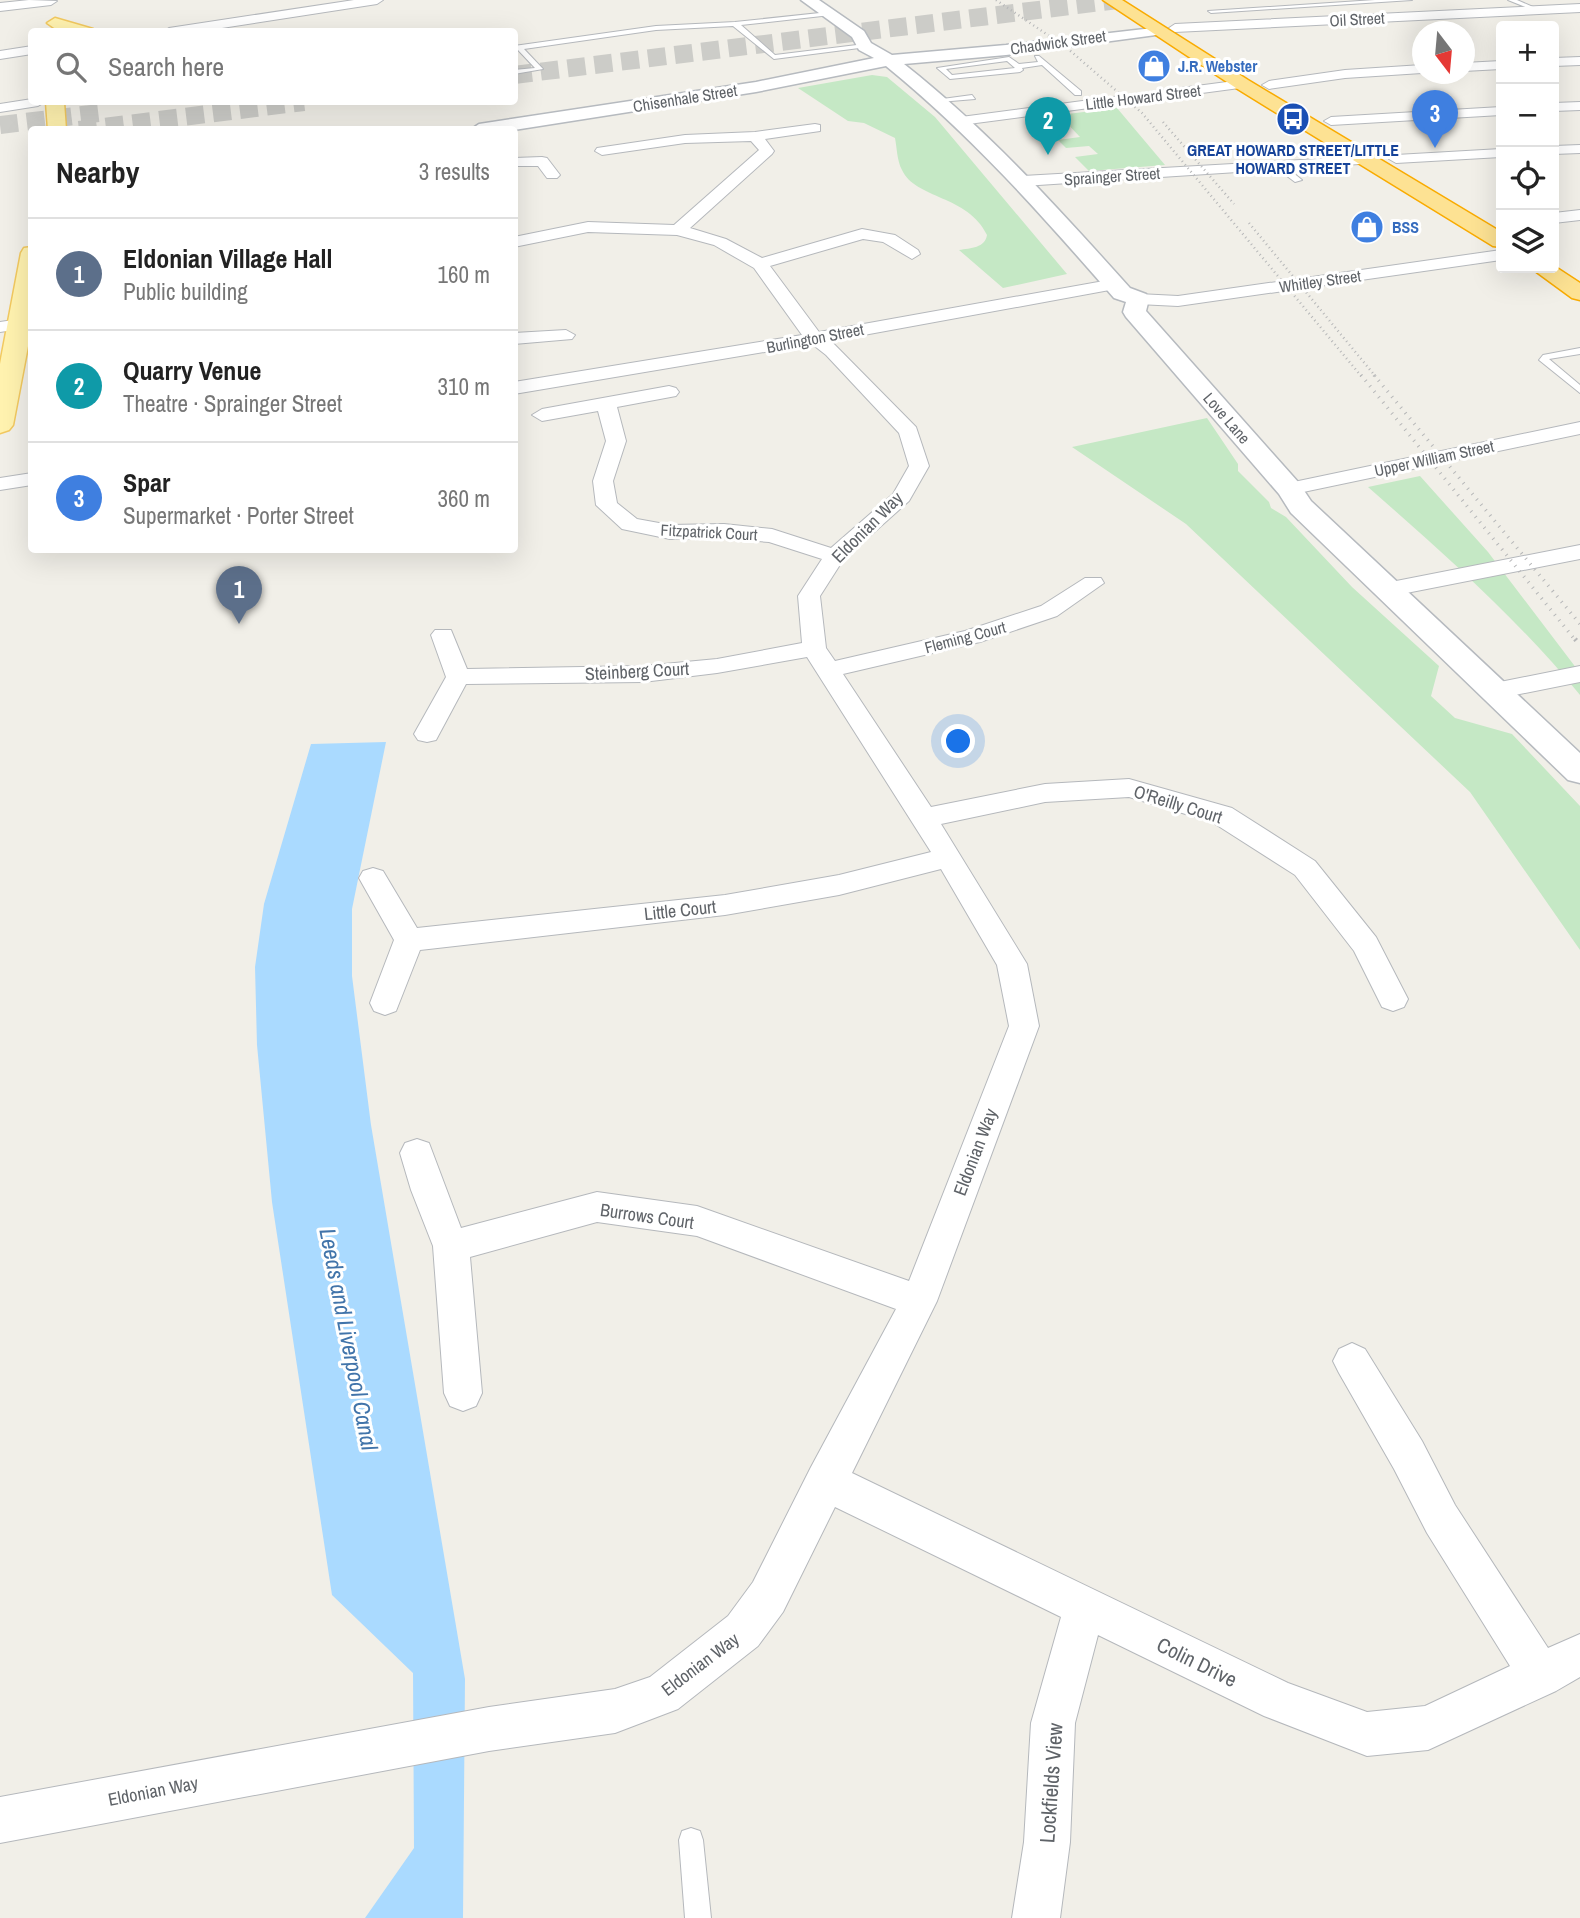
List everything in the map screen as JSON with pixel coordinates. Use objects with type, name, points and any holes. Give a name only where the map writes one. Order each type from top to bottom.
[{"type":"highway","points":[[1111,0],[1242,84],[1496,238]]},
{"type":"highway","points":[[1130,0],[1269,85],[1496,217]]},
{"type":"highway","points":[[1559,255],[1580,269]]},
{"type":"highway","points":[[1550,273],[1580,293]]},
{"type":"main road","points":[[51,0],[52,27]]},
{"type":"main road","points":[[55,105],[57,126]]},
{"type":"main road","points":[[0,425],[10,325],[28,266]]},
{"type":"street","points":[[0,7],[51,0]]},
{"type":"street","points":[[194,28],[377,0]]},
{"type":"street","points":[[809,0],[940,100],[1023,181],[1122,293],[1138,299]]},
{"type":"street","name":"Oil Street","points":[[1175,28],[1580,8]]},
{"type":"street","points":[[250,19],[258,28]]},
{"type":"street","name":"Chadwick Street","points":[[861,40],[923,46],[989,43],[1150,25]]},
{"type":"street","name":"Chadwick Street","points":[[889,60],[1024,47],[1150,25]]},
{"type":"street","name":"Chadwick Street","points":[[960,55],[989,43]]},
{"type":"street","points":[[0,55],[28,51]]},
{"type":"street","name":"Chisenhale Street","points":[[505,126],[756,87],[889,60]]},
{"type":"street","points":[[1559,62],[1580,61]]},
{"type":"street","points":[[1475,66],[1496,65]]},
{"type":"street","points":[[1269,85],[1338,75],[1412,70]]},
{"type":"street","name":"Little Howard Street","points":[[961,121],[1242,84]]},
{"type":"street","points":[[0,108],[28,104]]},
{"type":"street","points":[[1559,107],[1580,106]]},
{"type":"street","points":[[1331,121],[1496,111]]},
{"type":"street","points":[[602,152],[627,142],[755,136],[815,128]]},
{"type":"street","points":[[678,230],[767,151],[755,136]]},
{"type":"street","points":[[1559,150],[1580,149]]},
{"type":"street","points":[[1396,159],[1496,153]]},
{"type":"street","name":"Sprainger Street","points":[[1023,181],[1370,160]]},
{"type":"street","points":[[518,162],[549,165]]},
{"type":"street","points":[[1559,217],[1580,215]]},
{"type":"street","name":"Eldonian Way","points":[[0,1820],[489,1729],[615,1711],[663,1695],[743,1631],[768,1597],[919,1301],[1024,1026],[1012,964],[924,818],[821,659],[809,596],[835,556],[901,497],[919,466],[909,431],[833,351],[813,337],[760,264],[720,242],[678,230],[588,228],[518,241]]},
{"type":"street","points":[[760,264],[862,234],[879,233],[895,240],[912,254]]},
{"type":"street","name":"Whitley Street","points":[[1138,299],[1178,301],[1496,256]]},
{"type":"street","name":"Burlington Street","points":[[518,387],[717,356],[1115,284]]},
{"type":"street","name":"Love Lane","points":[[1138,299],[1134,312],[1289,489],[1301,507],[1580,772]]},
{"type":"street","points":[[518,339],[566,335]]},
{"type":"street","points":[[542,415],[669,393]]},
{"type":"street","name":"Fitzpatrick Court","points":[[607,405],[616,441],[603,481],[607,505],[630,524],[670,532],[724,531],[772,536],[835,556]]},
{"type":"street","name":"Upper William Street","points":[[1289,489],[1580,428]]},
{"type":"street","points":[[0,484],[28,480]]},
{"type":"street","points":[[1386,590],[1580,552]]},
{"type":"street","name":"Fleming Court","points":[[821,659],[985,633],[1049,611],[1093,583]]},
{"type":"street","points":[[427,734],[458,677],[443,635]]},
{"type":"street","name":"Steinberg Court","points":[[458,677],[643,674],[821,659]]},
{"type":"street","points":[[1495,691],[1580,674]]},
{"type":"street","name":"O'Reilly Court","points":[[924,818],[1045,793],[1129,788],[1222,815],[1305,868],[1366,945],[1393,999]]},
{"type":"street","name":"Little Court","points":[[409,940],[725,905],[839,885],[947,858]]},
{"type":"street","points":[[373,878],[409,940],[385,1003]]},
{"type":"street","points":[[417,1153],[428,1190],[451,1246],[463,1393]]},
{"type":"street","name":"Burrows Court","points":[[451,1246],[597,1207],[697,1221],[919,1301]]},
{"type":"street","points":[[1352,1361],[1408,1455],[1441,1519],[1541,1676]]},
{"type":"street","name":"Colin Drive","points":[[825,1481],[1279,1702],[1367,1734],[1428,1728],[1580,1655]]},
{"type":"street","name":"Lockfields View","points":[[1036,1918],[1048,1842],[1053,1723],[1084,1608]]},
{"type":"lane","points":[[1211,11],[1409,0]]},
{"type":"lane","points":[[1511,0],[1537,10]]},
{"type":"lane","points":[[518,48],[656,28],[735,24],[829,14]]},
{"type":"lane","points":[[735,24],[774,57],[818,52],[861,40]]},
{"type":"lane","points":[[1024,47],[1078,93]]},
{"type":"lane","points":[[518,49],[540,69],[518,72]]},
{"type":"lane","points":[[1017,66],[1020,70],[950,77],[940,68],[1009,60],[1017,66],[1044,63]]},
{"type":"lane","points":[[940,100],[976,100],[964,87]]},
{"type":"lane","points":[[1278,165],[1298,180]]},
{"type":"lane","points":[[1580,351],[1546,357],[1544,360],[1545,364],[1580,390]]},
{"type":"lane","points":[[691,1840],[698,1918]]},
{"type":"green space","points":[[872,75],[887,77],[935,117],[1067,274],[1003,288],[959,250],[977,247],[986,239],[987,235],[978,222],[968,212],[918,187],[909,179],[899,163],[895,138],[864,123],[848,121],[798,88]]},
{"type":"green space","points":[[1117,108],[1165,165],[1089,171],[1075,157],[1098,154],[1089,146],[1066,148],[1058,140],[1080,137],[1059,115]]},
{"type":"green space","points":[[1207,418],[1238,464],[1238,471],[1269,502],[1271,508],[1286,517],[1352,587],[1439,666],[1431,696],[1455,718],[1512,734],[1580,806],[1580,950],[1470,792],[1186,524],[1072,447]]},
{"type":"green space","points":[[1420,476],[1488,552],[1580,673],[1580,695],[1505,612],[1368,487]]},
{"type":"water","name":"Leeds and Liverpool Canal","points":[[386,742],[352,909],[352,976],[371,1125],[465,1679],[463,1918],[365,1918],[414,1848],[413,1673],[332,1595],[272,1202],[257,1045],[255,967],[264,904],[311,744]]},
{"type":"tunnel","points":[[518,75],[1118,0]]},
{"type":"tunnel","points":[[111,126],[280,105]]},
{"type":"tunnel","points":[[0,125],[99,113]]},
{"type":"railway","points":[[996,0],[1067,48],[1142,113],[1362,377]]},
{"type":"railway","points":[[1163,122],[1234,204]]},
{"type":"railway","points":[[1249,223],[1376,377]]},
{"type":"railway","points":[[1361,375],[1576,641]]},
{"type":"railway","points":[[1374,375],[1580,624]]},
{"type":"railway","points":[[1575,639],[1580,645]]},
{"type":"place","name":"J.R. Webster","points":[[1154,66]]},
{"type":"place","name":"GREAT HOWARD STREET/LITTLE HOWARD STREET","points":[[1293,119]]},
{"type":"place","name":"Spar","points":[[1435,148]]},
{"type":"place","name":"Quarry Venue","points":[[1048,155]]},
{"type":"place","name":"BSS","points":[[1367,227]]},
{"type":"place","name":"Eldonian Village Hall","points":[[239,624]]}]
